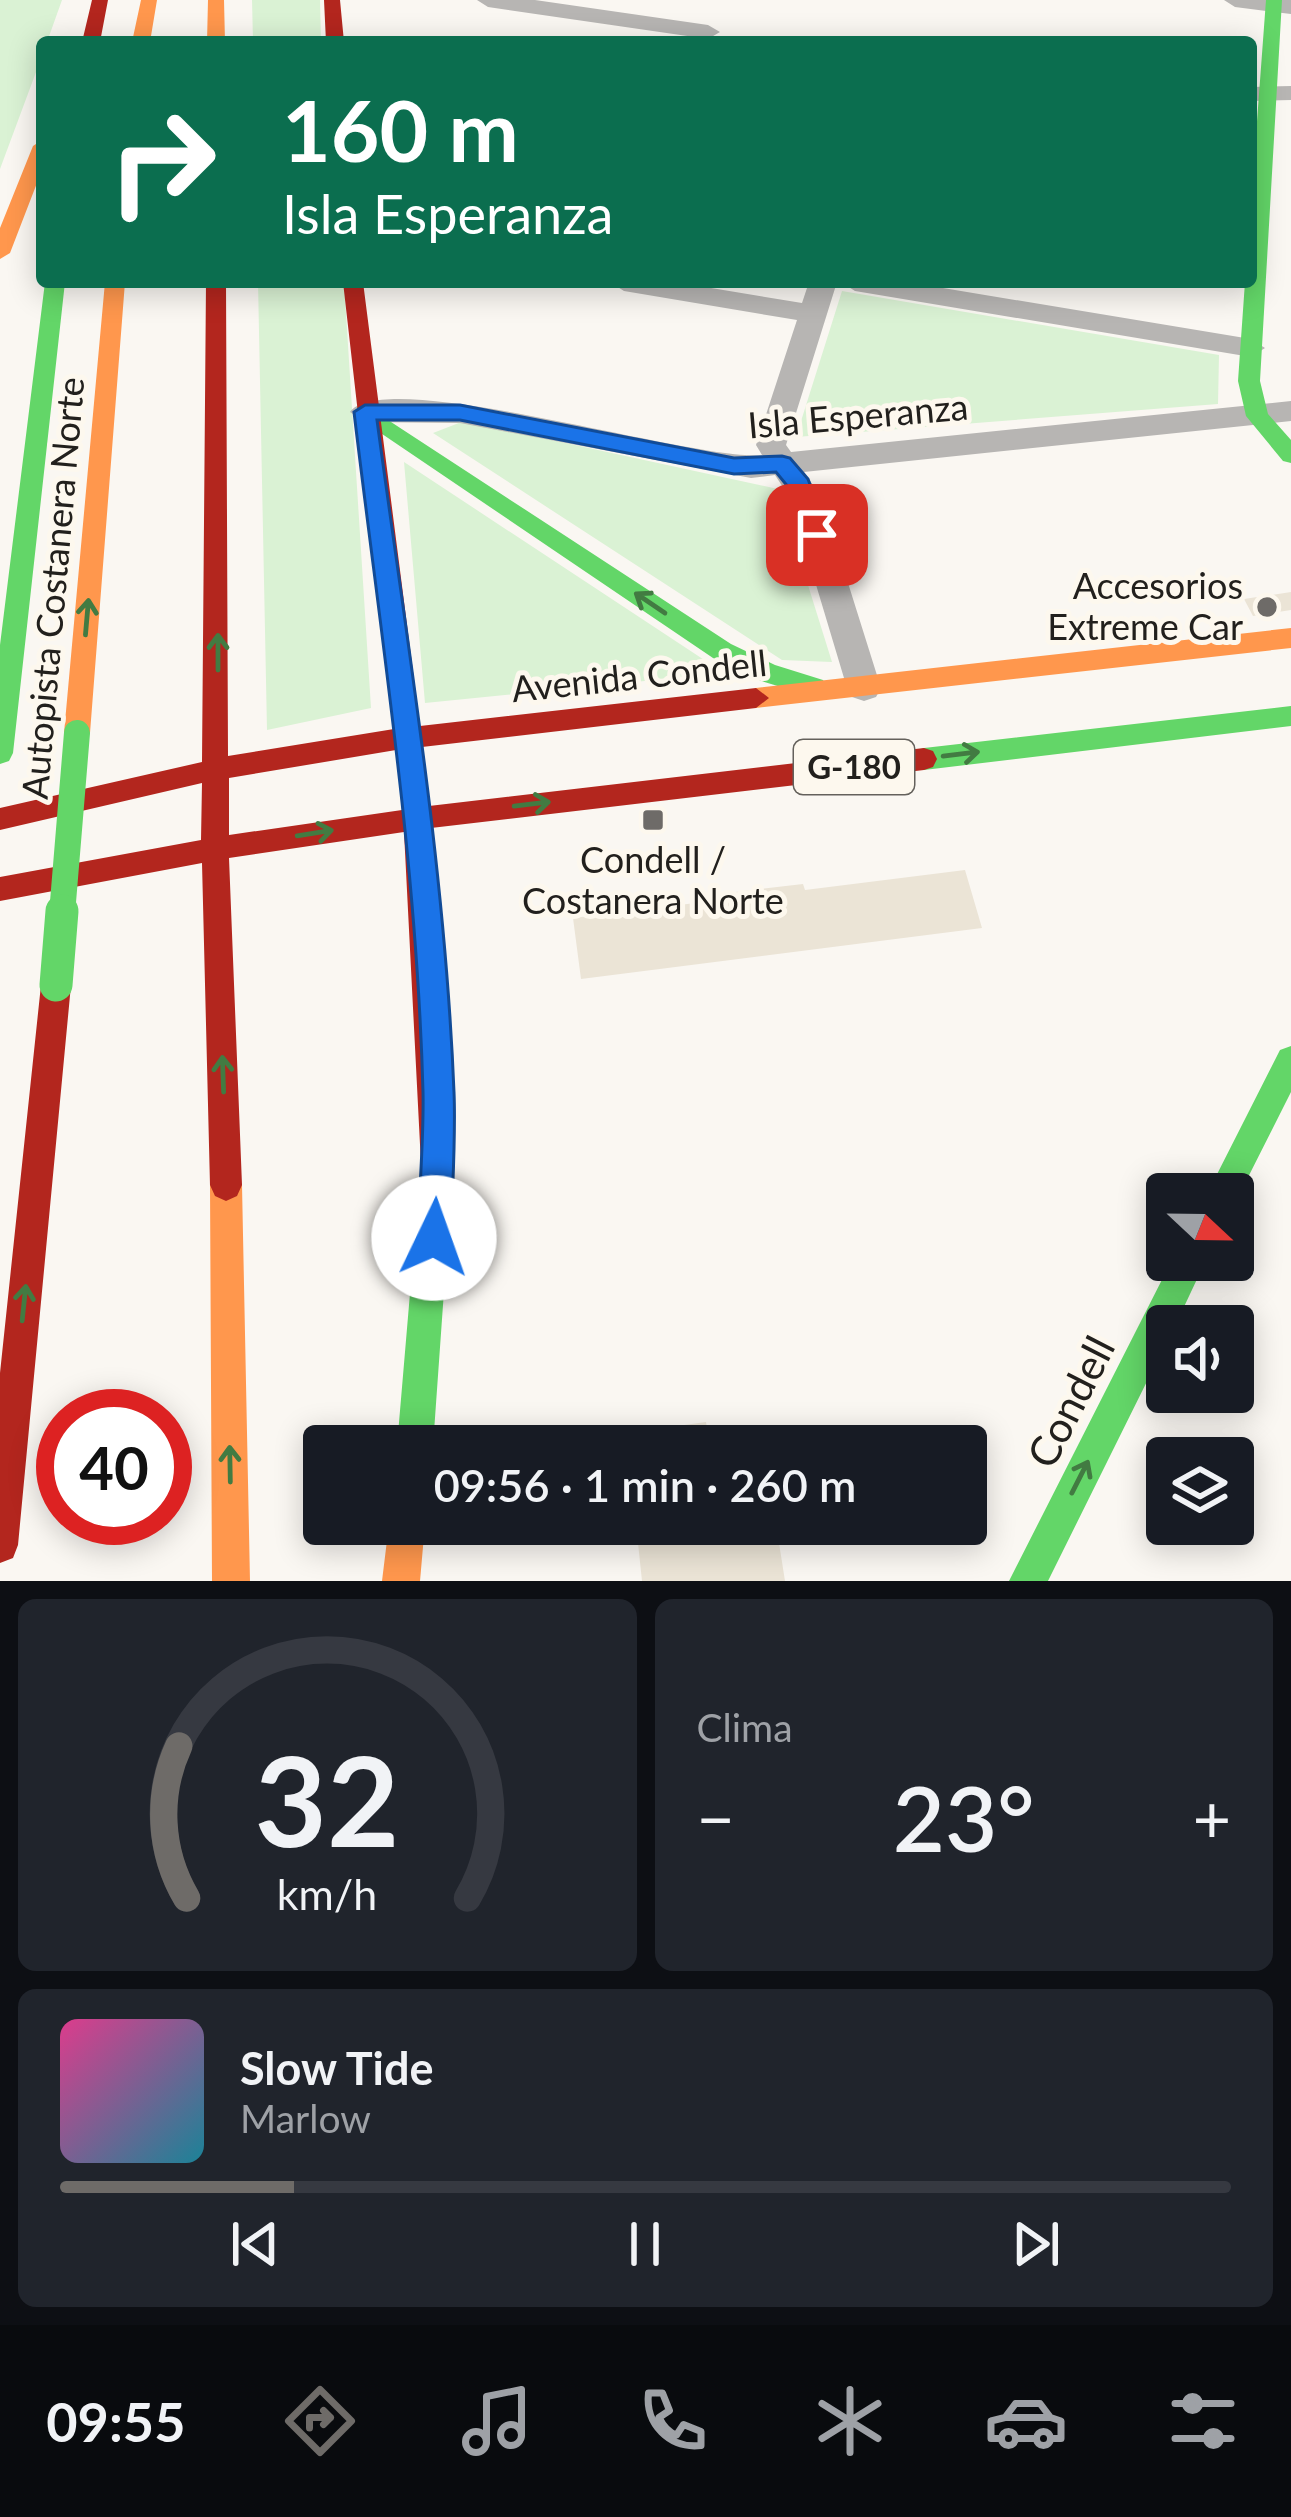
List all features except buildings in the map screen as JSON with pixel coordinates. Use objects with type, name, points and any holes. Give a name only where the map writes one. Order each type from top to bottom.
[{"type":"main road","points":[[92,36],[100,0]]},
{"type":"main road","points":[[142,36],[149,0]]},
{"type":"main road","points":[[216,0],[216,36]]},
{"type":"main road","points":[[332,0],[335,36]]},
{"type":"main road","points":[[1257,205],[1280,4]]},
{"type":"main road","points":[[0,254],[36,161]]},
{"type":"main road","name":"Autopista Costanera Norte","points":[[0,753],[55,288]]},
{"type":"main road","name":"Autopista Costanera Norte","points":[[0,1545],[56,985],[114,288]]},
{"type":"main road","points":[[216,288],[215,848],[226,1142],[231,1581]]},
{"type":"main road","points":[[354,288],[416,818],[439,1098],[437,1204],[417,1425]]},
{"type":"main road","points":[[1254,288],[1251,396],[1257,416],[1291,455]]},
{"type":"main road","points":[[365,412],[722,651],[767,673],[829,692]]},
{"type":"main road","name":"Avenida Condell","points":[[0,819],[217,769],[406,738],[1291,638]]},
{"type":"main road","name":"G-180","points":[[0,889],[215,848],[416,818],[1291,716]]},
{"type":"main road","points":[[1235,1173],[1289,1075]]},
{"type":"main road","name":"Condell","points":[[1028,1581],[1179,1281]]},
{"type":"main road","points":[[401,1581],[405,1545]]},
{"type":"street","points":[[488,0],[709,30]]},
{"type":"street","points":[[1235,0],[1280,4]]},
{"type":"street","points":[[1257,205],[1291,193]]},
{"type":"street","points":[[659,288],[813,314]]},
{"type":"street","points":[[821,288],[772,438],[773,453],[805,497],[864,688]]},
{"type":"street","points":[[891,288],[1251,348]]},
{"type":"street","name":"Isla Esperanza","points":[[365,412],[460,413],[734,466],[1291,411]]},
{"type":"green space","points":[[0,0],[62,0],[49,36],[36,36],[36,72],[0,169]]},
{"type":"green space","points":[[252,0],[320,0],[321,36],[253,36]]},
{"type":"green space","points":[[258,288],[344,288],[371,708],[267,730]]},
{"type":"green space","points":[[842,291],[1219,355],[1218,404],[796,437]]},
{"type":"green space","points":[[464,421],[778,489],[832,662],[782,660],[433,433]]},
{"type":"green space","points":[[404,462],[724,673],[425,703]]},
{"type":"traffic: fast","points":[[1257,259],[1274,0]]},
{"type":"traffic: fast","points":[[0,753],[54,288]]},
{"type":"traffic: fast","points":[[1255,288],[1249,381],[1257,416],[1291,455]]},
{"type":"traffic: fast","points":[[365,412],[722,651],[767,673],[814,687]]},
{"type":"traffic: fast","points":[[924,759],[1291,716]]},
{"type":"traffic: fast","points":[[56,985],[77,733]]},
{"type":"traffic: fast","points":[[1234,1173],[1291,1060]]},
{"type":"traffic: fast","points":[[417,1425],[437,1164]]},
{"type":"traffic: fast","points":[[1028,1581],[1179,1281]]},
{"type":"traffic: slow","points":[[142,36],[149,0]]},
{"type":"traffic: slow","points":[[216,0],[216,36]]},
{"type":"traffic: slow","points":[[0,253],[36,161]]},
{"type":"traffic: slow","points":[[77,733],[114,288]]},
{"type":"traffic: slow","points":[[756,698],[1291,638]]},
{"type":"traffic: slow","points":[[226,1185],[231,1581]]},
{"type":"traffic: slow","points":[[401,1581],[405,1545]]},
{"type":"traffic: jam","points":[[92,36],[100,0]]},
{"type":"traffic: jam","points":[[332,0],[335,36]]},
{"type":"traffic: jam","points":[[216,288],[215,848],[226,1185]]},
{"type":"traffic: jam","points":[[354,288],[418,833],[437,1164]]},
{"type":"traffic: jam","points":[[0,819],[217,769],[406,738],[756,698]]},
{"type":"traffic: jam","points":[[0,889],[345,829],[924,759]]},
{"type":"traffic: jam","points":[[0,1545],[56,985]]},
{"type":"place","name":"Accesorios Extreme Car","points":[[1267,607]]},
{"type":"place","name":"Condell / Costanera Norte","points":[[653,820]]},
{"type":"route","points":[[434,1238],[439,1098],[435,1023],[416,818],[365,412],[460,413],[734,466],[782,464],[800,485],[817,535]]}]
